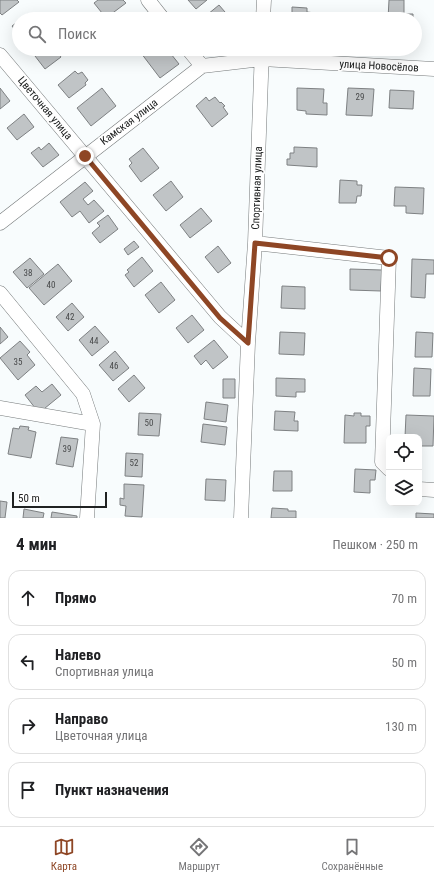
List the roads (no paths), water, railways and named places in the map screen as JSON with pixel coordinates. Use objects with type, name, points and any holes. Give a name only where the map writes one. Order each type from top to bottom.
[{"type":"street","points":[[148,0],[157,12]]},
{"type":"street","name":"Цветочная улица","points":[[0,55],[220,318],[248,343]]},
{"type":"street","points":[[194,56],[202,66]]},
{"type":"street","name":"улица Новосёлов","points":[[202,66],[252,56]]},
{"type":"street","name":"Спортивная улица","points":[[241,518],[248,343],[255,243],[262,56]]},
{"type":"street","name":"улица Новосёлов","points":[[285,56],[434,69]]},
{"type":"street","name":"Камская улица","points":[[0,222],[202,66]]},
{"type":"street","points":[[255,243],[389,258],[382,462],[386,466]]},
{"type":"street","points":[[0,293],[83,394],[93,424],[87,518]]},
{"type":"street","points":[[0,408],[93,424]]},
{"type":"street","points":[[422,489],[434,490]]}]
